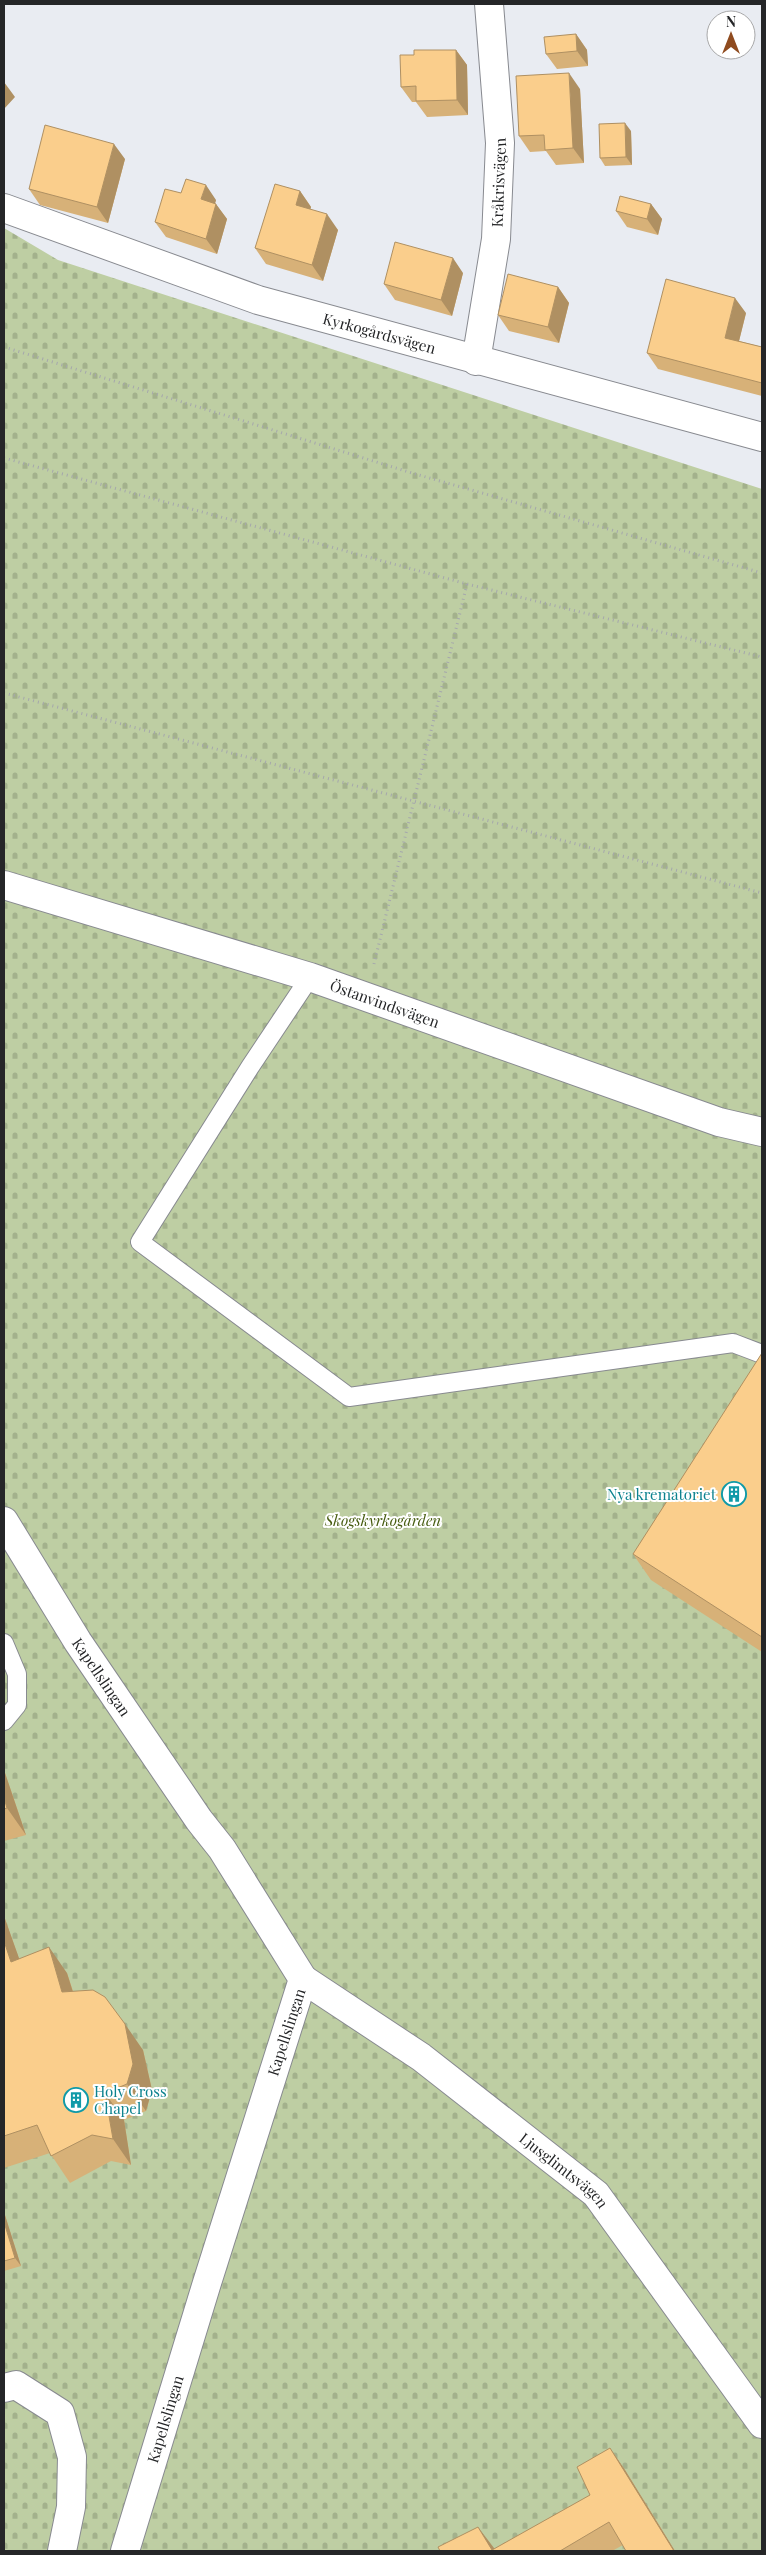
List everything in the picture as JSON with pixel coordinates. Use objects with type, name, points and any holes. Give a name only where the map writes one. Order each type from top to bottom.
[{"type":"street","name":"Kråkrisvägen","points":[[476,361],[496,238],[500,152],[489,4]]},
{"type":"street","name":"Kyrkogårdsvägen","points":[[4,208],[258,300],[476,361],[762,437]]},
{"type":"street","name":"Östanvindsvägen","points":[[4,886],[310,977],[720,1122],[762,1132]]},
{"type":"street","name":"Kapellslingan","points":[[4,1521],[78,1642],[199,1820],[222,1849],[303,1979],[206,2286],[126,2551]]},
{"type":"street","name":"Ljusglimtsvägen","points":[[303,1979],[421,2056],[596,2194],[762,2424]]},
{"type":"street","points":[[4,2388],[16,2385],[60,2413],[72,2457],[72,2507],[62,2551]]},
{"type":"lane","points":[[310,977],[250,1067],[140,1242],[349,1397],[732,1343],[762,1354]]},
{"type":"lane","points":[[4,1643],[17,1674],[17,1705],[4,1721]]},
{"type":"path","points":[[4,347],[412,473],[762,573]]},
{"type":"path","points":[[4,458],[467,584],[762,657]]},
{"type":"path","points":[[366,996],[467,584]]},
{"type":"path","points":[[4,693],[762,893]]},
{"type":"green space","name":"Skogskyrkogården","points":[[4,228],[58,260],[762,489],[762,2551],[4,2551]]},
{"type":"building","points":[[576,34],[577,51],[546,54],[544,37]]},
{"type":"building","points":[[414,50],[456,50],[457,100],[416,101],[416,86],[401,87],[400,55],[414,55]]},
{"type":"building","points":[[569,73],[573,148],[545,150],[544,135],[519,136],[516,76]]},
{"type":"building","points":[[625,123],[626,157],[600,158],[599,124]]},
{"type":"building","points":[[45,125],[114,144],[97,207],[29,189]]},
{"type":"building","points":[[186,179],[206,185],[201,199],[216,204],[206,239],[155,222],[165,189],[181,193]]},
{"type":"building","points":[[275,184],[300,191],[296,205],[327,214],[312,265],[255,248]]},
{"type":"building","points":[[620,196],[651,204],[647,219],[616,211]]},
{"type":"building","points":[[395,242],[453,258],[441,300],[384,284]]},
{"type":"building","points":[[508,274],[558,287],[548,327],[498,315]]},
{"type":"building","points":[[666,279],[735,298],[725,338],[762,347],[762,383],[647,353]]},
{"type":"building","name":"Nya krematoriet","points":[[762,1353],[762,1637],[633,1554]]},
{"type":"building","points":[[4,1798],[7,1808],[4,1809]]},
{"type":"building","name":"Holy Cross Chapel","points":[[4,1941],[11,1962],[49,1947],[62,1992],[93,1990],[105,1997],[125,2024],[133,2064],[127,2084],[105,2093],[113,2139],[92,2135],[51,2156],[37,2125],[4,2136]]},
{"type":"building","points":[[4,2222],[15,2258],[4,2261]]},
{"type":"building","points":[[610,2448],[674,2551],[626,2551],[609,2522],[560,2551],[440,2551],[438,2547],[478,2527],[492,2550],[590,2495],[577,2467]]},
{"type":"place","name":"Nya krematoriet","points":[[734,1494]]},
{"type":"place","name":"Holy Cross Chapel","points":[[76,2100]]}]
